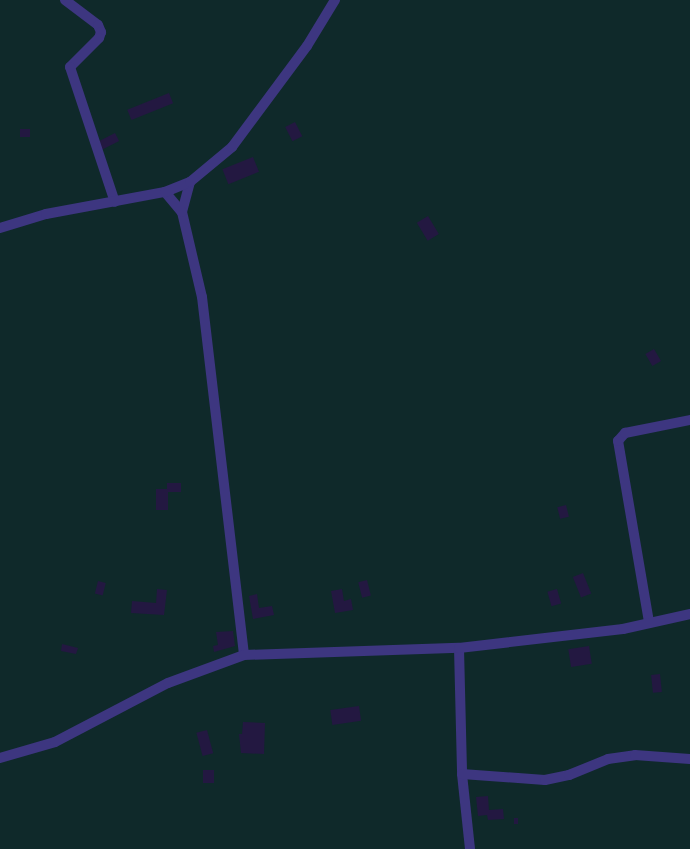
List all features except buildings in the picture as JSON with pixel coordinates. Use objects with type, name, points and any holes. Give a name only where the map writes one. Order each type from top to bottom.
[{"type":"street","points":[[65,0],[98,26],[101,32],[99,38],[70,67],[115,202]]},
{"type":"street","points":[[0,228],[46,214],[165,192],[190,182],[232,147],[307,46],[335,0]]},
{"type":"street","points":[[182,212],[190,182]]},
{"type":"street","points":[[165,192],[182,212],[202,297],[244,655]]},
{"type":"street","points":[[649,622],[618,441],[625,433],[690,420]]},
{"type":"street","points":[[0,758],[56,742],[168,683],[244,655],[459,648],[605,632],[690,614]]},
{"type":"street","points":[[459,648],[462,774],[470,849]]},
{"type":"street","points":[[462,774],[545,780],[570,775],[608,759],[634,755],[690,759]]},
{"type":"green space","points":[[0,0],[690,0],[690,849],[0,849]]}]
